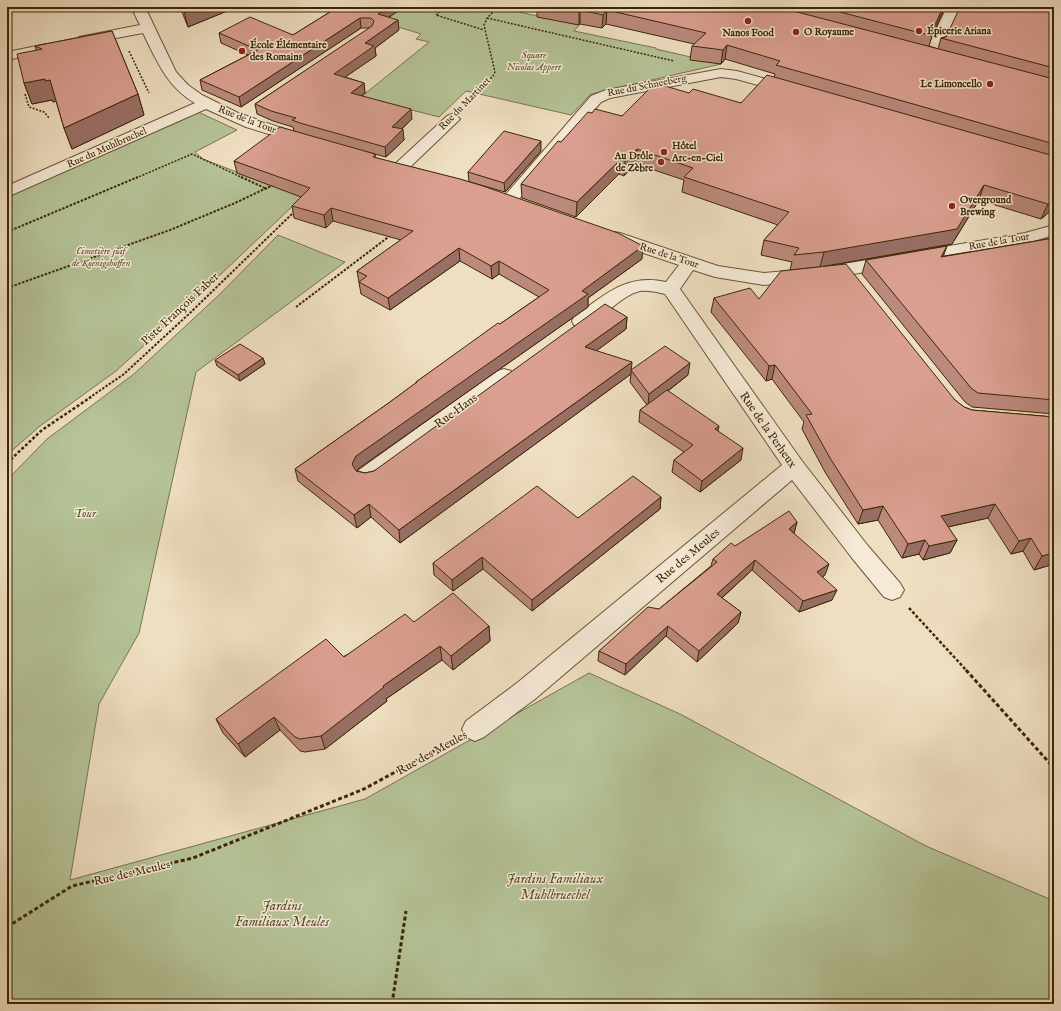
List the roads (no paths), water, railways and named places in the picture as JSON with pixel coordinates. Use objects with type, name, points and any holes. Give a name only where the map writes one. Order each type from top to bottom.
[{"type":"main road","points":[[889,39],[934,47],[978,63],[889,39]]},
{"type":"street","name":"Rue de la Tour","points":[[138,7],[171,76],[180,86],[206,104],[238,118],[314,143]]},
{"type":"street","points":[[934,47],[954,7]]},
{"type":"street","points":[[10,57],[66,44],[148,28]]},
{"type":"street","name":"Rue du Schneeberg","points":[[509,201],[596,99],[601,96],[614,92],[721,73],[737,75],[805,94]]},
{"type":"street","name":"Rue du Muhlbruchel","points":[[7,192],[206,104]]},
{"type":"street","points":[[238,118],[251,110]]},
{"type":"street","name":"Rue du Martinet","points":[[402,168],[452,119]]},
{"type":"street","name":"Rue de la Tour","points":[[600,233],[689,263],[732,275],[764,279],[820,274],[1027,238],[1054,230]]},
{"type":"street","points":[[570,329],[626,290],[635,286],[649,285],[671,289],[689,263]]},
{"type":"street","points":[[847,269],[860,286]]},
{"type":"street","name":"Rue de la Perheux","points":[[671,289],[794,467],[860,552],[892,590]]},
{"type":"street","name":"Rue Hans","points":[[366,476],[519,366]]},
{"type":"street","name":"Rue des Meules","points":[[475,729],[526,691],[794,467]]},
{"type":"place","name":"Nanos Food","points":[[748,21]]},
{"type":"place","name":"Épicerie Ariana","points":[[919,31]]},
{"type":"place","name":"O Royaume","points":[[796,32]]},
{"type":"place","name":"École Élémentaire des Romains","points":[[242,51]]},
{"type":"place","name":"Le Limoncello","points":[[990,84]]},
{"type":"place","name":"Hôtel Arc-en-Ciel","points":[[664,152]]},
{"type":"place","name":"Au Drôle de Zèbre","points":[[661,162]]},
{"type":"place","name":"Overground Brewing","points":[[952,206]]},
{"type":"park label","name":"Square Nicolas Appert","points":[[534,60]]},
{"type":"park label","name":"Cimetière juif de Koenigshoffen","points":[[101,256]]},
{"type":"park label","name":"Tour","points":[[85,513]]},
{"type":"park label","name":"Jardins Familiaux Muhlbruechel","points":[[555,888]]},
{"type":"park label","name":"Jardins Familiaux Meules","points":[[282,914]]}]
